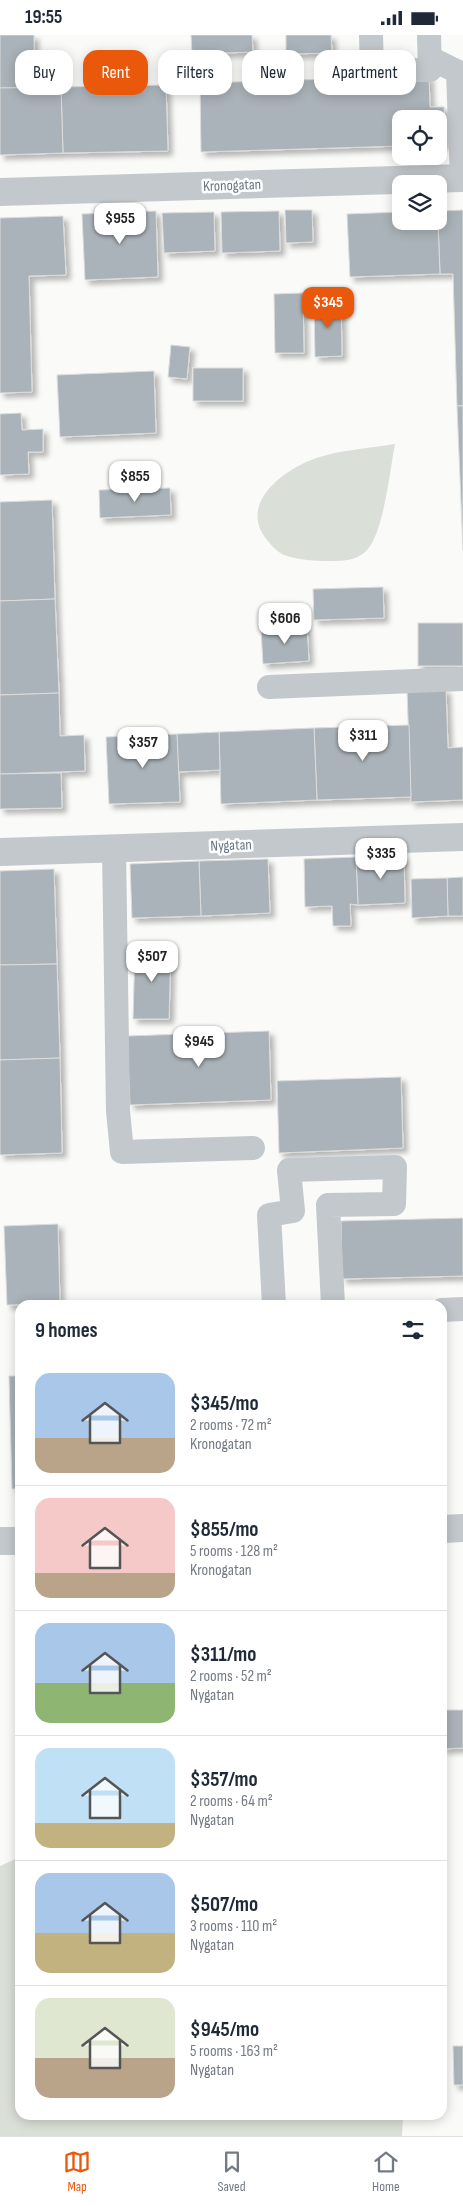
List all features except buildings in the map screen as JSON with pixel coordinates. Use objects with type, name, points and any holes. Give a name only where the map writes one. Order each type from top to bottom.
[{"type":"street","name":"Kronogatan","points":[[0,192],[462,179]]},
{"type":"street","name":"Nygatan","points":[[0,852],[463,837]]},
{"type":"street","points":[[447,1529],[463,1528]]},
{"type":"street","points":[[0,1541],[15,1541]]},
{"type":"lane","points":[[371,35],[372,71],[430,70],[430,47]]},
{"type":"lane","points":[[430,47],[458,72],[462,179]]},
{"type":"lane","points":[[269,687],[463,679]]},
{"type":"lane","points":[[114,849],[118,1111],[122,1152],[253,1148]]},
{"type":"lane","points":[[274,1300],[269,1215],[293,1211],[289,1170],[395,1167],[394,1204],[328,1205],[333,1300]]},
{"type":"lane","points":[[447,1310],[463,1309]]},
{"type":"shaded area","points":[[395,444],[378,529],[373,541],[363,554],[344,560],[302,559],[281,553],[267,540],[260,528],[257,516],[265,494],[283,475],[317,458],[350,450]]},
{"type":"shaded area","points":[[15,1859],[15,2120],[403,2120],[402,2136],[0,2136],[0,1866]]}]
